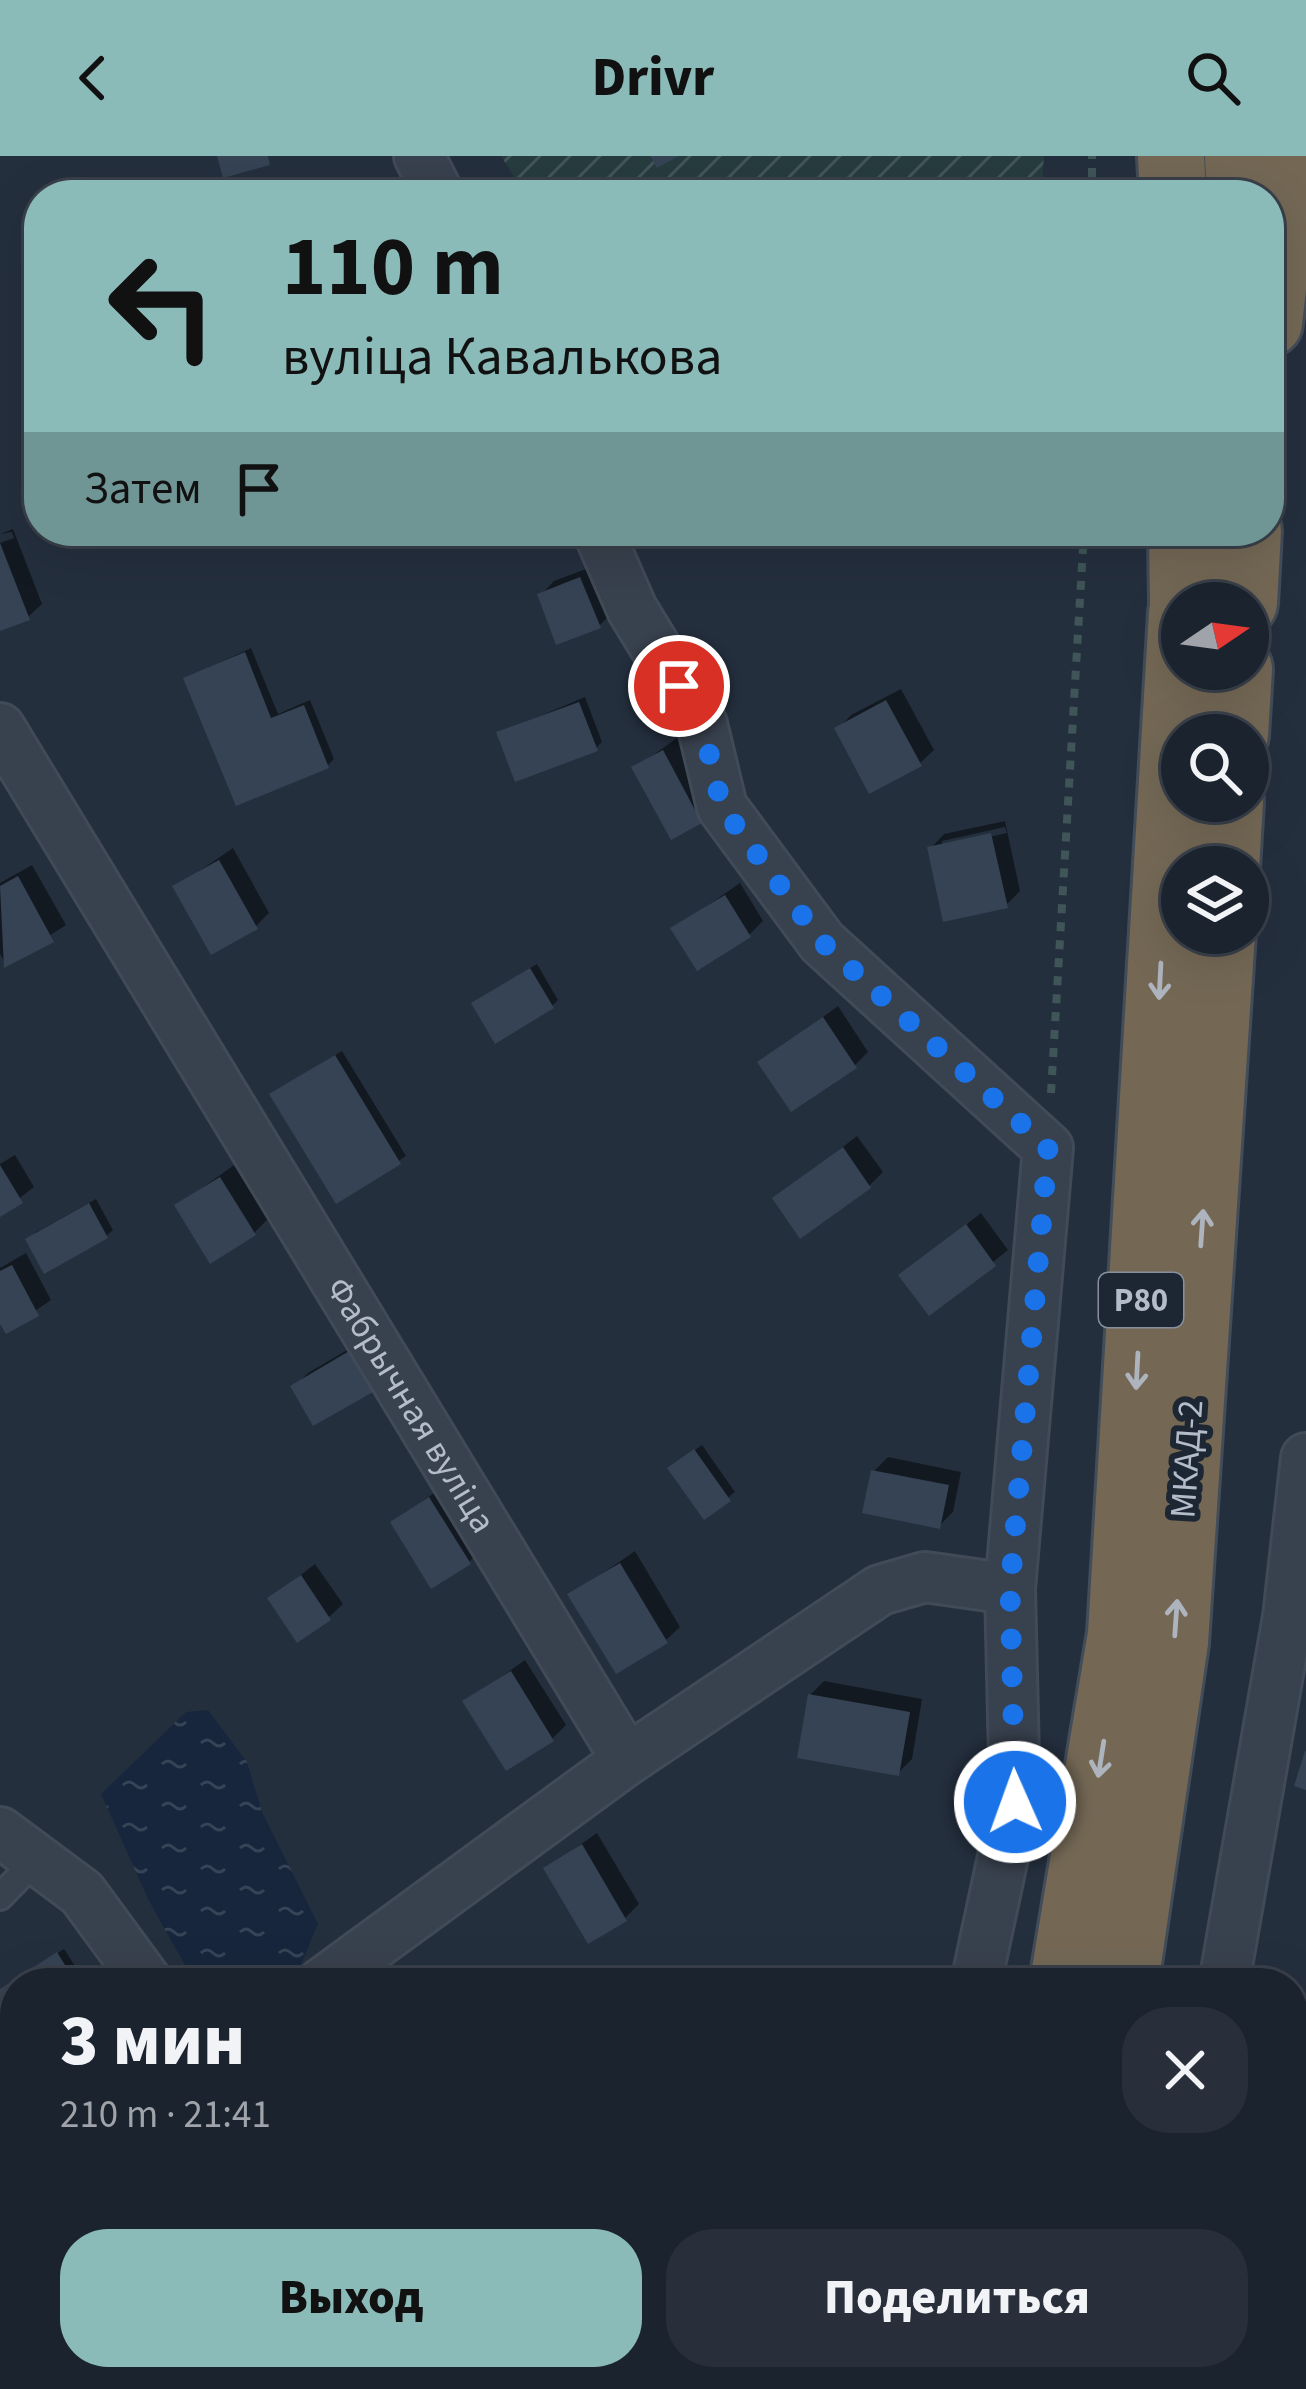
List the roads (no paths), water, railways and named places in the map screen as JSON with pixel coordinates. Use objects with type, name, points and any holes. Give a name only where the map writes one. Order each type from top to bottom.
[{"type":"highway","points":[[1284,191],[1288,156]]},
{"type":"highway","points":[[1182,546],[1183,582]]},
{"type":"highway","points":[[1245,582],[1247,546]]},
{"type":"highway","name":"Р80","points":[[1065,1968],[1121,1634],[1177,690]]},
{"type":"highway","name":"МКАД-2","points":[[1127,1968],[1175,1642],[1221,954]]},
{"type":"street","points":[[605,546],[632,609],[702,724],[722,807],[822,942],[1048,1148],[1010,1589],[1015,1802],[979,1968]]},
{"type":"street","name":"Фабрычная вуліца","points":[[0,728],[627,1760]]},
{"type":"street","points":[[1227,1968],[1288,1617],[1306,1458]]},
{"type":"street","points":[[343,1968],[627,1760],[880,1590],[925,1577],[1010,1589]]},
{"type":"street","points":[[19,1845],[82,1893],[137,1968]]},
{"type":"lane","points":[[0,1897],[19,1845]]},
{"type":"water","points":[[208,1710],[247,1762],[262,1812],[318,1924],[299,1968],[187,1968],[149,1901],[101,1794],[186,1712]]}]
